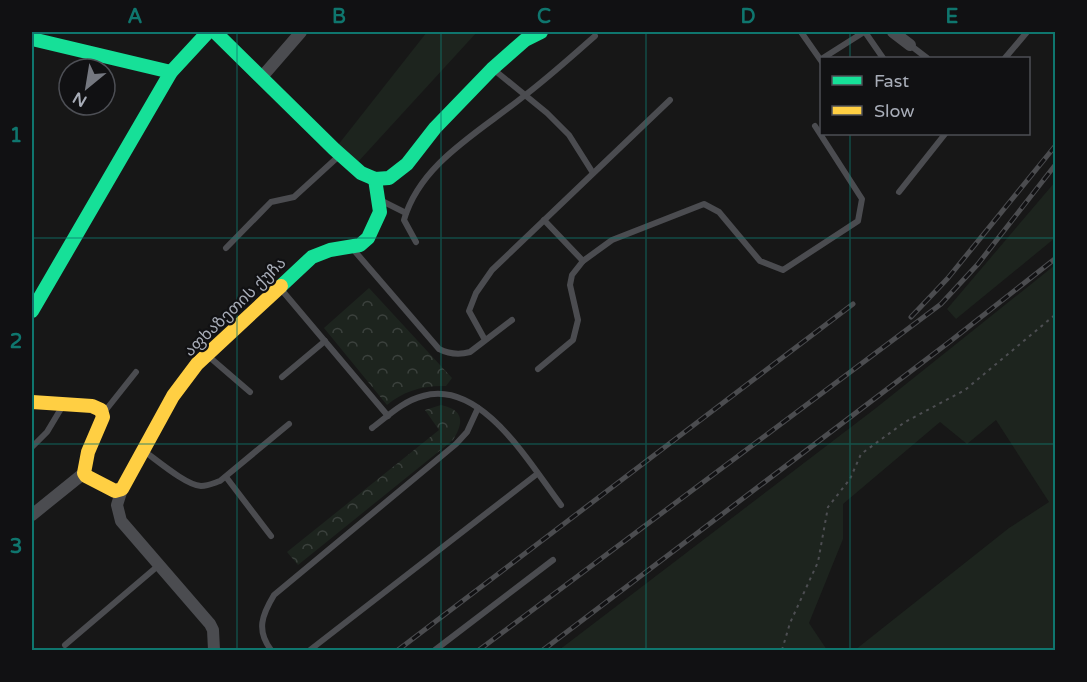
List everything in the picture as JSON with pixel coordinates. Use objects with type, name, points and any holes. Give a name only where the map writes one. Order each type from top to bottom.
[{"type":"street","points":[[32,311],[171,72],[208,32]]},
{"type":"street","points":[[215,32],[340,154],[361,173],[375,179],[389,178],[407,164],[435,128],[492,69],[525,40],[541,32]]},
{"type":"street","points":[[261,78],[301,32]]},
{"type":"street","points":[[893,32],[910,45]]},
{"type":"street","points":[[32,39],[171,72]]},
{"type":"street","points":[[351,248],[360,245],[368,238],[380,212],[375,179]]},
{"type":"street","name":"აფხაზეთის ქუჩა","points":[[122,489],[173,396],[197,364],[312,257],[330,250],[351,248]]},
{"type":"street","points":[[32,402],[92,406],[102,410],[103,417],[87,452],[84,473],[32,515]]},
{"type":"street","points":[[84,473],[115,491],[122,489]]},
{"type":"street","points":[[122,489],[117,505],[121,520],[210,624],[213,630],[214,651]]},
{"type":"lane","points":[[801,32],[820,57]]},
{"type":"lane","points":[[826,57],[864,32],[882,57]]},
{"type":"lane","points":[[1006,57],[1027,32]]},
{"type":"lane","points":[[417,242],[404,220],[406,213],[419,188],[448,154],[525,96],[595,36]]},
{"type":"lane","points":[[910,45],[926,57]]},
{"type":"lane","points":[[492,69],[569,135],[594,173]]},
{"type":"lane","points":[[485,340],[469,311],[476,293],[492,270],[670,100]]},
{"type":"lane","points":[[815,126],[820,134]]},
{"type":"lane","points":[[538,369],[573,340],[578,320],[570,285],[572,275],[583,261],[612,240],[704,204],[719,212],[760,261],[783,270],[858,220],[862,199],[821,135]]},
{"type":"lane","points":[[899,192],[944,135]]},
{"type":"lane","points":[[226,248],[271,202],[294,197],[340,154]]},
{"type":"lane","points":[[380,200],[406,213]]},
{"type":"lane","points":[[544,220],[583,261]]},
{"type":"lane","points":[[351,248],[439,350],[462,354],[470,352],[512,320]]},
{"type":"lane","points":[[279,286],[388,416]]},
{"type":"lane","points":[[282,377],[325,341]]},
{"type":"lane","points":[[207,355],[250,392]]},
{"type":"lane","points":[[102,414],[136,372]]},
{"type":"lane","points":[[372,428],[402,405],[424,395],[456,396],[478,408],[507,432],[561,505]]},
{"type":"lane","points":[[32,447],[47,432],[64,404]]},
{"type":"lane","points":[[271,651],[265,643],[261,620],[274,595],[456,444],[467,432],[478,408]]},
{"type":"lane","points":[[144,451],[188,482],[199,486],[220,481],[289,424]]},
{"type":"lane","points":[[310,651],[537,474]]},
{"type":"lane","points":[[225,477],[271,536]]},
{"type":"lane","points":[[435,651],[553,560]]},
{"type":"lane","points":[[65,645],[159,565]]},
{"type":"path","points":[[782,651],[790,623],[818,562],[828,507],[850,479],[861,454],[905,422],[965,390],[1056,314]]},
{"type":"green space","points":[[427,32],[477,32],[357,163],[338,145]]},
{"type":"green space","points":[[1055,182],[1055,238],[956,319],[947,309]]},
{"type":"green space","points":[[1055,265],[1055,650],[855,650],[1009,528],[1049,502],[996,420],[967,444],[940,422],[843,504],[843,539],[809,623],[827,650],[559,650],[876,408]]},
{"type":"green space","points":[[369,288],[452,378],[446,386],[414,390],[387,405],[324,328]]},
{"type":"green space","points":[[441,405],[454,410],[460,418],[459,428],[453,440],[298,565],[287,552],[439,430],[425,410]]},
{"type":"railway","points":[[911,317],[948,278],[1056,145]]},
{"type":"railway","points":[[479,650],[941,304],[978,264],[1056,164]]},
{"type":"railway","points":[[543,650],[948,343],[1056,258]]},
{"type":"railway","points":[[398,650],[853,304]]},
{"type":"traffic: fast","points":[[32,311],[171,72],[208,32]]},
{"type":"traffic: fast","points":[[215,32],[334,149],[361,173],[375,179],[389,178],[407,164],[435,128],[492,69],[525,40],[541,32]]},
{"type":"traffic: fast","points":[[32,39],[171,72]]},
{"type":"traffic: fast","points":[[281,286],[312,257],[330,250],[360,245],[368,238],[380,212],[375,179]]},
{"type":"traffic: slow","points":[[32,402],[92,406],[101,410],[103,417],[88,452],[84,473],[115,491],[122,489],[173,396],[197,364],[281,286]]}]
